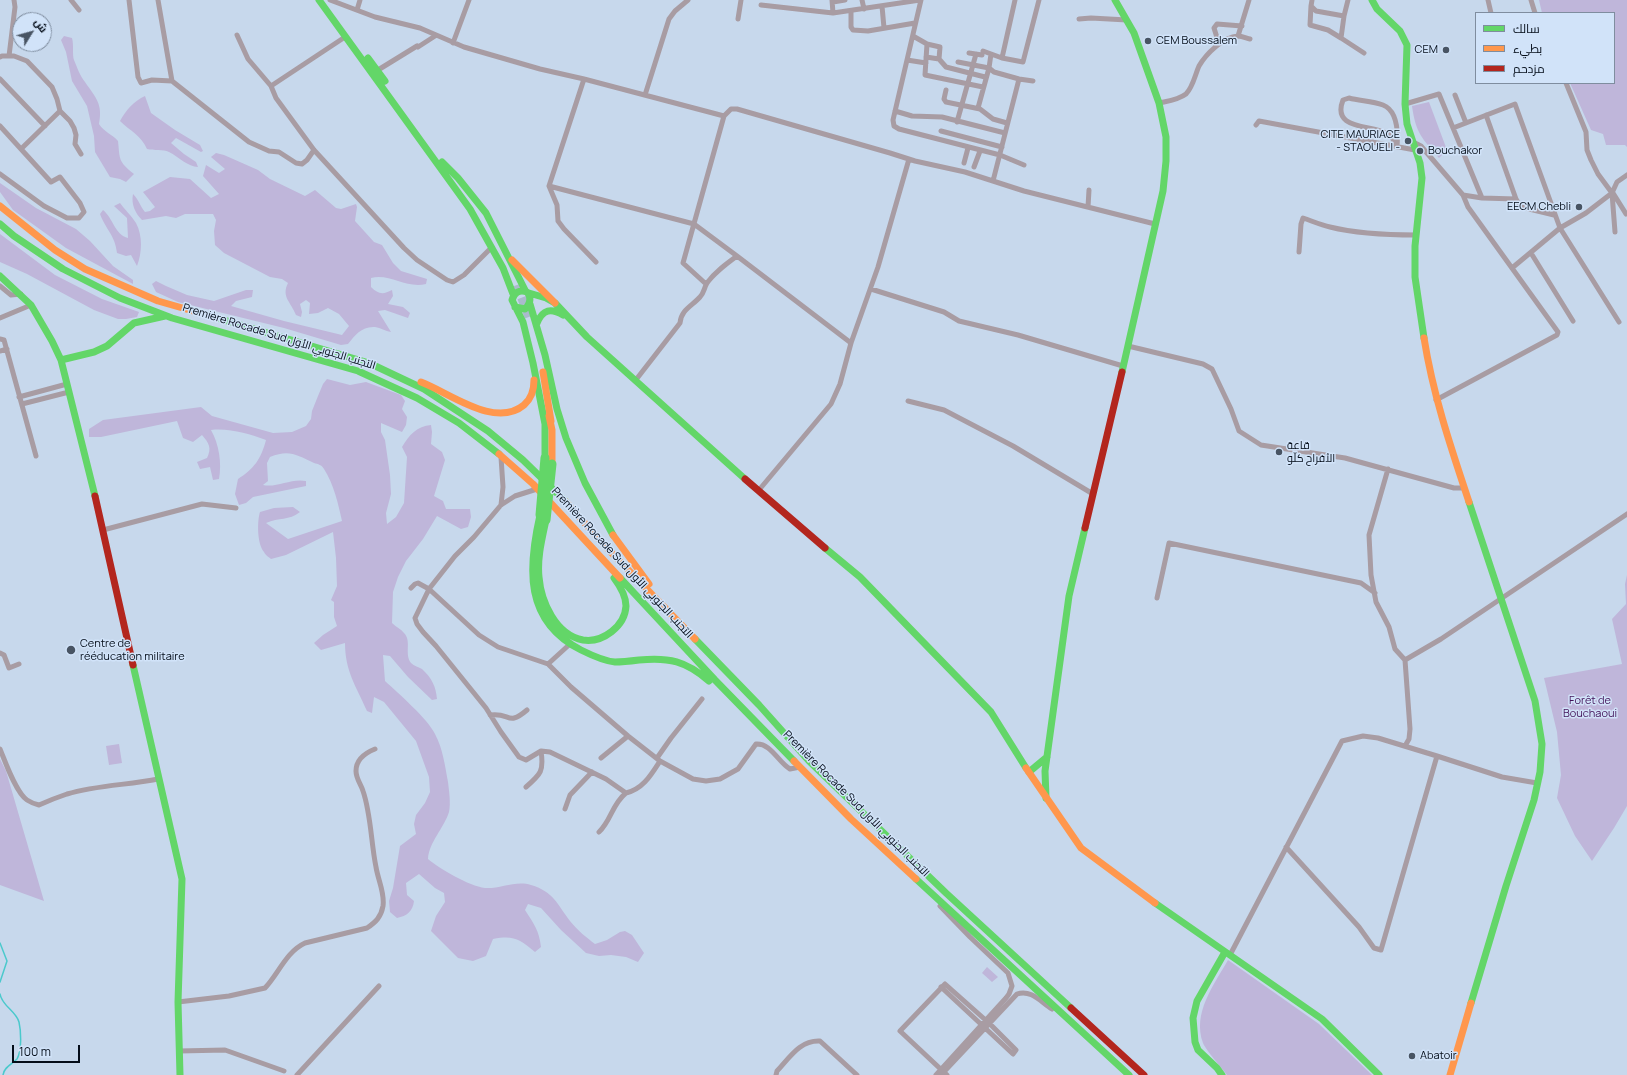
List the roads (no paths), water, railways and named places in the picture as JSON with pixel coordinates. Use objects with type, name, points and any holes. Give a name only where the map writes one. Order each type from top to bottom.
[{"type":"main road","points":[[319,0],[465,202],[506,274],[513,294],[512,302],[523,322],[545,424],[543,517],[532,555],[534,593],[544,619],[555,632],[570,644],[600,658],[615,662],[661,658],[679,661],[694,668],[766,732]]},
{"type":"main road","points":[[326,0],[378,70],[479,214],[502,253],[517,285]]},
{"type":"main road","points":[[1046,798],[1045,786],[1047,757],[1069,596],[1163,191],[1166,162],[1166,137],[1159,103],[1134,33],[1114,0]]},
{"type":"main road","points":[[1372,0],[1377,10],[1400,31],[1407,44],[1405,104],[1407,124],[1420,163],[1422,178],[1416,235],[1415,277],[1429,371],[1436,400],[1464,488],[1500,600],[1535,701],[1542,744],[1534,800],[1506,886],[1450,1075]]},
{"type":"main road","points":[[442,162],[458,178],[481,206],[490,220],[531,298],[525,318],[540,374],[552,430]]},
{"type":"main road","name":"Première Rocade Sud التجنب الجنوبي الأول","points":[[0,206],[54,250],[85,269],[158,301],[369,363],[412,382],[439,398],[488,432],[523,460],[562,498],[606,546],[759,705],[809,761],[1030,971],[1144,1075]]},
{"type":"main road","name":"Première Rocade Sud التجنب الجنوبي الأول","points":[[0,224],[14,236],[63,269],[120,298],[165,316],[358,371],[417,398],[459,423],[501,456],[537,489],[715,680],[851,819],[1129,1075]]},
{"type":"main road","points":[[508,255],[587,336],[635,381],[860,577],[977,697],[991,712],[1046,798],[1081,848],[1142,894],[1322,1019],[1379,1075]]},
{"type":"main road","points":[[0,276],[31,305],[61,360],[103,530],[158,779],[182,879],[178,1002],[178,1051],[180,1075]]},
{"type":"main road","points":[[513,294],[520,290],[546,298],[555,303]]},
{"type":"main road","points":[[516,307],[522,309],[541,299],[546,300],[565,316],[580,332],[587,336]]},
{"type":"main road","points":[[530,304],[558,412],[572,454]]},
{"type":"main road","points":[[139,305],[144,314],[139,322]]},
{"type":"main road","points":[[536,323],[541,315],[548,310],[554,310],[565,316]]},
{"type":"main road","points":[[61,360],[94,352],[107,346],[134,323],[165,316]]},
{"type":"main road","points":[[529,317],[555,408],[572,454],[599,511],[633,564],[759,705]]},
{"type":"main road","points":[[369,363],[407,375],[482,410],[502,414],[516,410],[523,406],[532,394],[534,387],[533,363]]},
{"type":"main road","points":[[543,369],[552,430],[552,464],[543,517],[538,574],[540,586],[549,612],[555,622],[572,635],[583,640],[601,638],[612,631],[621,622],[626,605],[624,596],[621,587],[614,577],[562,515]]},
{"type":"main road","points":[[1029,772],[1047,757]]},
{"type":"main road","points":[[1222,1075],[1217,1068],[1198,1050],[1195,1042],[1193,1018],[1197,1001],[1227,953]]},
{"type":"main road","points":[[1110,1058],[1123,1075]]},
{"type":"street","points":[[9,56],[15,7],[14,0]]},
{"type":"street","points":[[71,0],[79,10]]},
{"type":"street","points":[[129,0],[139,80],[141,83],[152,80],[172,81],[249,142],[269,151],[279,152],[296,163],[302,164],[314,150]]},
{"type":"street","points":[[158,0],[172,81]]},
{"type":"street","points":[[330,0],[375,17],[420,28],[453,43],[540,69],[584,79],[724,116]]},
{"type":"street","points":[[357,10],[360,0]]},
{"type":"street","points":[[453,43],[469,0]]},
{"type":"street","points":[[645,95],[669,19],[675,11],[688,0]]},
{"type":"street","points":[[738,19],[741,0]]},
{"type":"street","points":[[833,12],[833,1],[844,0]]},
{"type":"street","points":[[862,0],[864,9]]},
{"type":"street","points":[[761,5],[833,12],[851,11],[920,0],[893,122],[897,129],[1000,156],[1024,164]]},
{"type":"street","points":[[1002,58],[1015,0]]},
{"type":"street","points":[[969,53],[991,54],[1002,58],[1023,62],[1039,1],[1032,0]]},
{"type":"street","points":[[1238,36],[1249,0]]},
{"type":"street","points":[[1341,38],[1348,0]]},
{"type":"street","points":[[1488,0],[1490,12]]},
{"type":"street","points":[[1531,0],[1535,12]]},
{"type":"street","points":[[1311,3],[1316,11],[1344,16]]},
{"type":"street","points":[[1311,3],[1310,25],[1328,30],[1364,52]]},
{"type":"street","points":[[882,6],[884,28]]},
{"type":"street","points":[[851,11],[853,30],[868,31],[915,23]]},
{"type":"street","points":[[1079,19],[1091,18],[1127,20]]},
{"type":"street","points":[[1219,44],[1214,28],[1217,24],[1242,26]]},
{"type":"street","points":[[237,35],[248,59],[271,86],[276,98],[314,150],[404,248],[417,260],[447,280],[453,282],[462,277],[492,247]]},
{"type":"street","points":[[378,70],[435,36]]},
{"type":"street","points":[[912,36],[927,44],[940,47],[938,59]]},
{"type":"street","points":[[1159,103],[1177,99],[1186,94],[1192,85],[1200,66],[1219,44],[1230,38],[1238,36],[1250,39]]},
{"type":"street","points":[[271,86],[345,37]]},
{"type":"street","points":[[927,44],[925,75],[983,87]]},
{"type":"street","points":[[957,122],[973,65],[980,53]]},
{"type":"street","points":[[978,108],[989,68],[991,54]]},
{"type":"street","points":[[1,56],[14,56],[27,61],[52,87],[60,112],[70,121],[74,128],[76,135],[75,144],[81,154]]},
{"type":"street","points":[[926,57],[938,59],[946,67],[986,77]]},
{"type":"street","points":[[907,60],[926,63]]},
{"type":"street","points":[[958,62],[989,68],[994,72],[1033,81]]},
{"type":"street","points":[[0,79],[45,126]]},
{"type":"street","points":[[584,79],[549,186],[557,205],[558,221],[596,262]]},
{"type":"street","points":[[993,181],[1019,79]]},
{"type":"street","points":[[1566,84],[1586,132],[1587,150],[1591,160],[1598,174],[1626,214]]},
{"type":"street","points":[[946,90],[945,101],[978,108],[985,111],[997,121],[1007,123]]},
{"type":"street","points":[[1405,104],[1438,94],[1482,198]]},
{"type":"street","points":[[1456,96],[1466,123]]},
{"type":"street","points":[[1349,98],[1384,105],[1395,117],[1398,136],[1397,147],[1388,134],[1348,122],[1342,116],[1340,108],[1343,100],[1349,98]]},
{"type":"street","points":[[1453,128],[1515,104],[1554,216],[1619,322]]},
{"type":"street","points":[[706,284],[683,263],[724,116],[730,109],[909,159],[965,172],[1024,191],[1155,224]]},
{"type":"street","points":[[895,111],[912,116],[942,117],[1005,133]]},
{"type":"street","points":[[21,149],[60,112]]},
{"type":"street","points":[[1486,115],[1516,199],[1521,207],[1554,216]]},
{"type":"street","points":[[994,130],[997,121]]},
{"type":"street","points":[[1256,124],[1259,121],[1397,147],[1421,146],[1463,195],[1468,207],[1558,332],[1557,335],[1436,400]]},
{"type":"street","points":[[0,126],[51,182],[60,177],[80,203],[84,212],[79,218],[66,218],[44,206],[0,174]]},
{"type":"street","points":[[941,131],[1002,147]]},
{"type":"street","points":[[964,163],[968,148]]},
{"type":"street","points":[[974,167],[980,151]]},
{"type":"street","points":[[759,490],[831,404],[840,384],[851,343],[871,289],[909,159]]},
{"type":"street","points":[[1512,268],[1560,228],[1586,213],[1612,193],[1617,182],[1627,176]]},
{"type":"street","points":[[549,186],[694,224],[851,343]]},
{"type":"street","points":[[1088,207],[1090,190]]},
{"type":"street","points":[[1612,193],[1615,232]]},
{"type":"street","points":[[1463,195],[1482,198],[1516,199]]},
{"type":"street","points":[[1299,252],[1301,224],[1303,218],[1329,227],[1374,234],[1416,235]]},
{"type":"street","points":[[1531,253],[1573,321]]},
{"type":"street","points":[[635,381],[680,323],[683,312],[704,292],[706,284],[717,271],[737,256]]},
{"type":"street","points":[[0,286],[11,295],[20,294]]},
{"type":"street","points":[[871,289],[944,312],[959,321],[1018,335],[1123,366]]},
{"type":"street","points":[[0,318],[31,305]]},
{"type":"street","points":[[0,339],[4,340],[7,349],[36,456]]},
{"type":"street","points":[[1128,346],[1203,364],[1212,369],[1231,409],[1239,432],[1262,445],[1345,458],[1454,488],[1464,488]]},
{"type":"street","points":[[0,351],[7,349]]},
{"type":"street","points":[[20,397],[68,388]]},
{"type":"street","points":[[22,404],[68,388]]},
{"type":"street","points":[[908,401],[944,410],[1014,446],[1093,494]]},
{"type":"street","points":[[501,456],[503,487],[501,505]]},
{"type":"street","points":[[1388,469],[1369,535],[1371,575],[1376,602],[1389,627],[1395,649],[1405,660],[1410,729],[1409,739],[1405,746]]},
{"type":"street","points":[[537,489],[515,496],[501,505],[474,537],[455,556],[429,589],[415,618],[417,624],[453,666],[520,757],[526,760],[541,751],[550,752],[592,772],[614,784],[626,793]]},
{"type":"street","points":[[103,530],[202,504],[236,508]]},
{"type":"street","points":[[1405,660],[1441,639],[1627,514]]},
{"type":"street","points":[[1156,598],[1169,543],[1361,583],[1375,594]]},
{"type":"street","points":[[411,588],[418,583],[429,589],[479,635],[494,645],[506,651],[548,664],[571,687],[628,736],[659,759],[694,780],[706,781],[720,779],[738,769],[753,746],[759,744],[768,748],[790,769],[800,767]]},
{"type":"street","points":[[548,664],[570,644]]},
{"type":"street","points":[[0,653],[4,655],[9,668],[19,664]]},
{"type":"street","points":[[599,832],[606,826],[616,804],[626,793],[634,791],[642,786],[670,738],[702,699]]},
{"type":"street","points":[[490,715],[498,714],[514,719],[527,710]]},
{"type":"street","points":[[601,758],[628,736]]},
{"type":"street","points":[[1227,953],[1286,847],[1342,741],[1363,736],[1378,738],[1502,777],[1537,783]]},
{"type":"street","points":[[0,748],[20,792],[26,800],[39,805],[68,794],[111,785],[146,782],[158,779]]},
{"type":"street","points":[[178,1002],[229,996],[265,988],[298,946],[367,928],[376,922],[381,915],[384,898],[376,868],[363,790],[357,779],[356,770],[359,760],[365,754],[374,749]]},
{"type":"street","points":[[526,787],[539,776],[543,765],[541,751]]},
{"type":"street","points":[[1286,847],[1359,927],[1374,948],[1381,950],[1437,756]]},
{"type":"street","points":[[566,809],[570,795],[592,772]]},
{"type":"street","points":[[929,891],[945,912],[970,938],[1005,969],[1011,977],[1012,986],[1009,994],[984,1027],[943,1073],[936,1075]]},
{"type":"street","points":[[297,1075],[379,986]]},
{"type":"street","points":[[943,986],[988,1022],[1016,1050],[1013,1054],[943,986]]},
{"type":"street","points":[[943,986],[900,1031],[943,1073]]},
{"type":"street","points":[[988,1022],[1020,993],[1026,993],[1034,996],[1050,1008],[1060,1012]]},
{"type":"street","points":[[776,1075],[777,1070],[802,1045],[813,1040],[820,1041],[857,1075]]},
{"type":"street","points":[[178,1051],[225,1050],[284,1072]]},
{"type":"waterway","points":[[0,943],[7,961],[0,982]]},
{"type":"waterway","points":[[0,994],[3,1002],[17,1018],[21,1036],[19,1055],[17,1059],[7,1068],[3,1075]]},
{"type":"tunnel","points":[[517,285],[529,317]]},
{"type":"place","name":"CEM Boussalem","points":[[1148,41]]},
{"type":"place","name":"CEM","points":[[1446,50]]},
{"type":"place","name":"CITE MAURIACE - STAOUELI -","points":[[1408,141]]},
{"type":"place","name":"Bouchakor","points":[[1420,151]]},
{"type":"place","name":"EECM Chebli","points":[[1579,207]]},
{"type":"place","name":"قاعة الأفراح كلّو","points":[[1279,452]]},
{"type":"place","name":"Centre de rééducation militaire","points":[[71,650]]},
{"type":"place","name":"Abatoir","points":[[1412,1056]]},
{"type":"park label","name":"Forêt de Bouchaoui","points":[[1590,707]]}]
